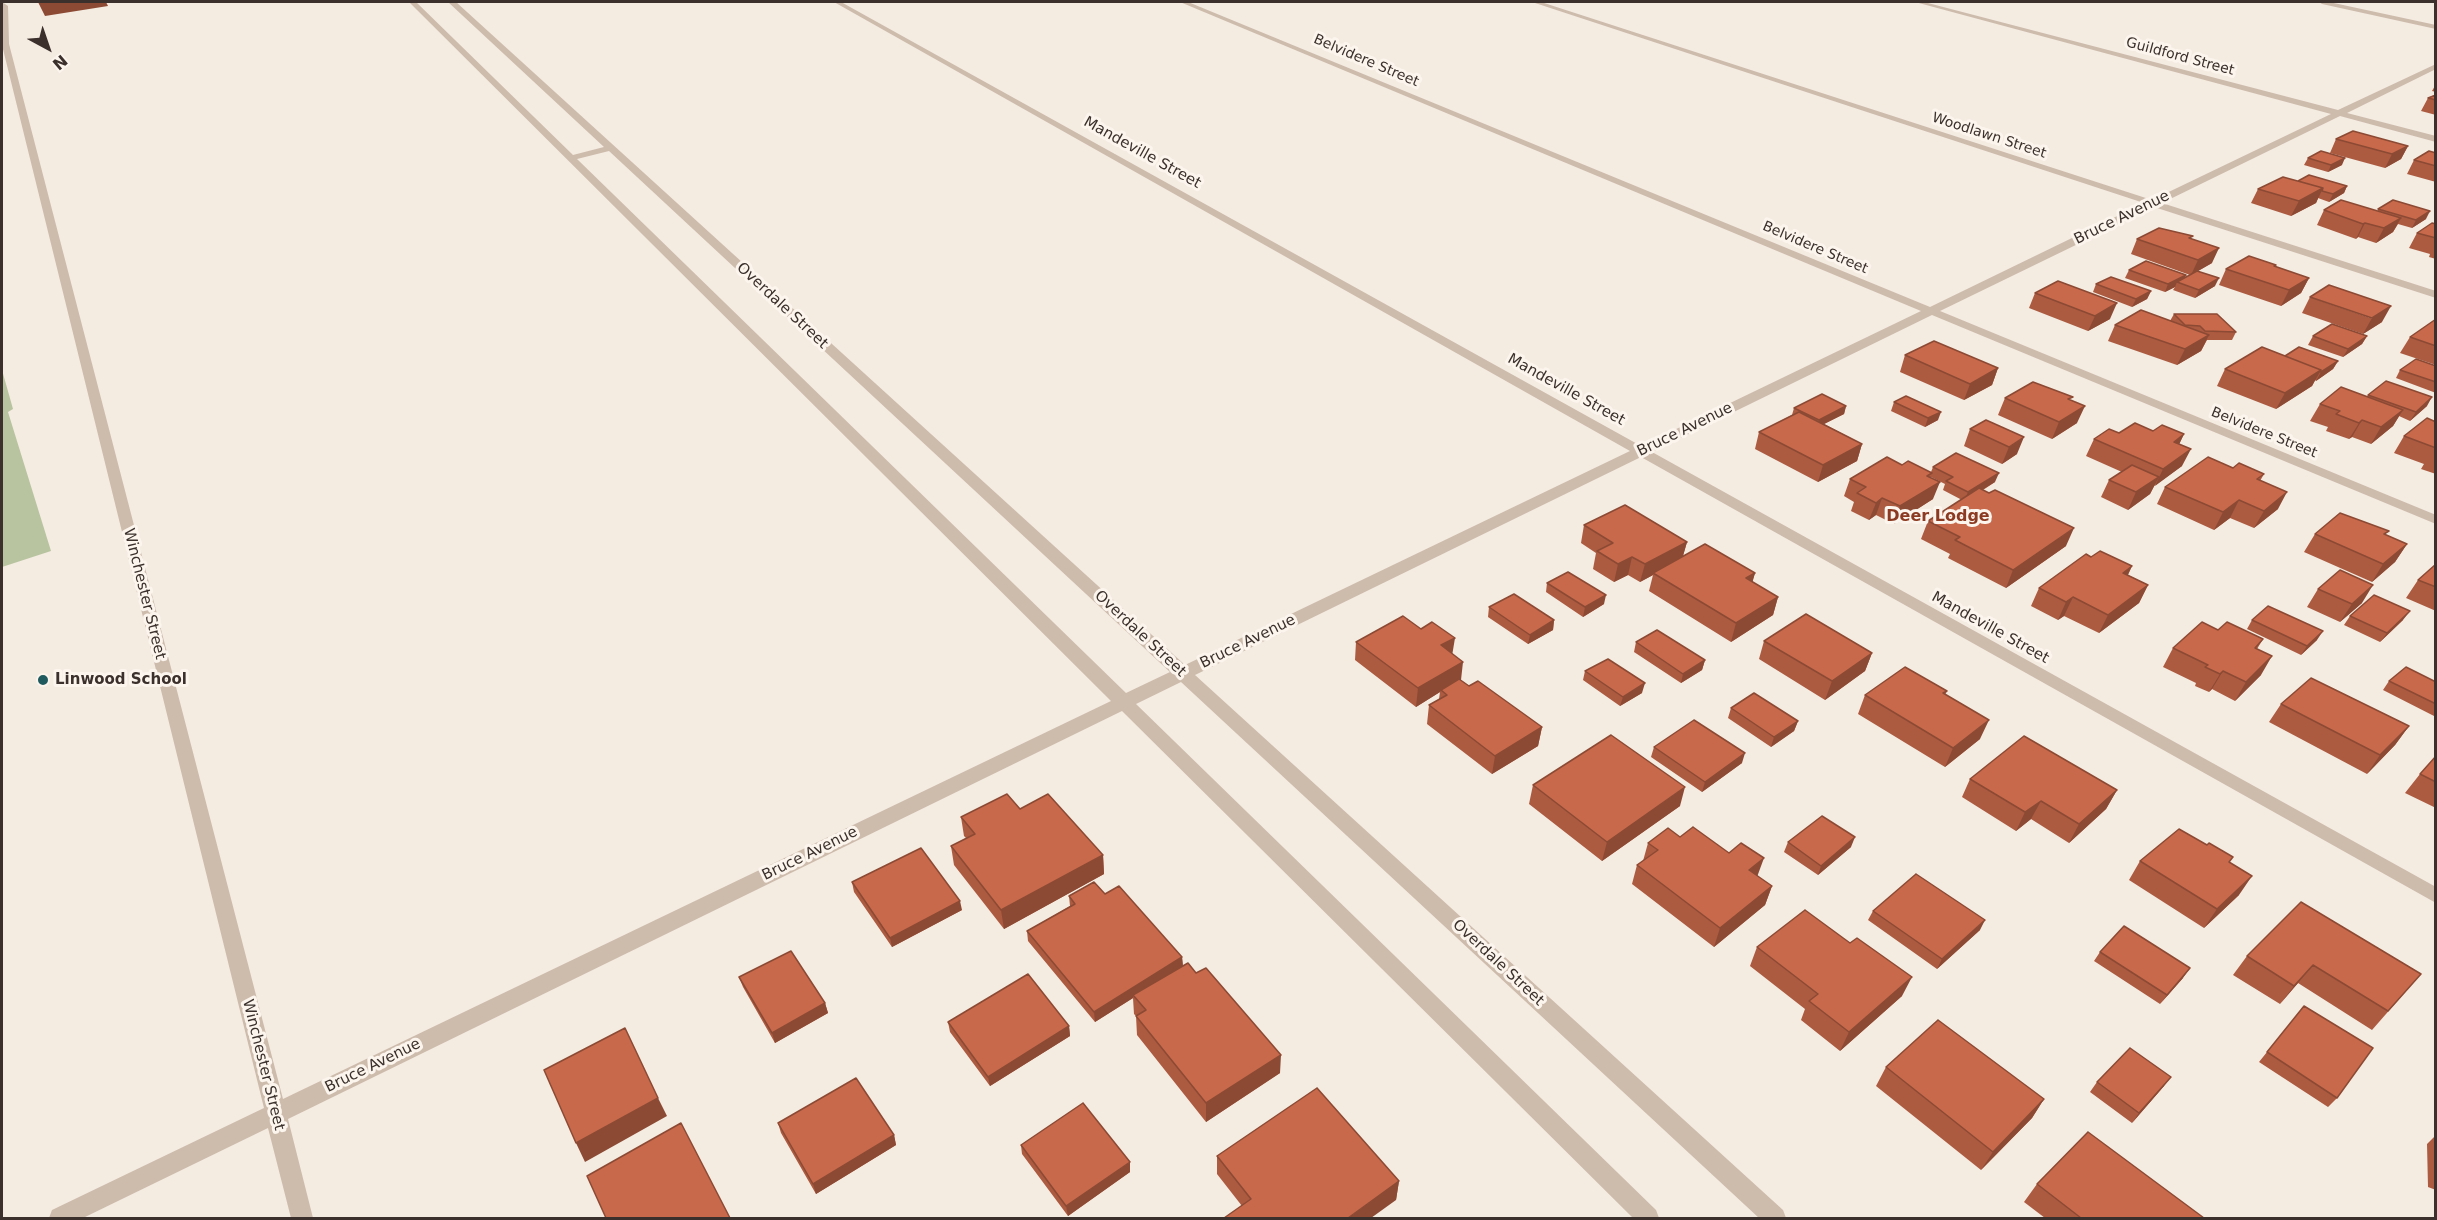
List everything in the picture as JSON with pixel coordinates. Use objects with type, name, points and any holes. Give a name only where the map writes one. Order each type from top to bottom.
[{"type":"street","points":[[412,2],[1648,1218]]},
{"type":"street","name":"Overdale Street","points":[[452,2],[1775,1218]]},
{"type":"street","name":"Mandeville Street","points":[[837,2],[2436,896]]},
{"type":"street","name":"Belvidere Street","points":[[1184,2],[2436,520]]},
{"type":"street","name":"Woodlawn Street","points":[[1535,2],[2436,296]]},
{"type":"street","name":"Guildford Street","points":[[1918,2],[2436,139]]},
{"type":"street","points":[[2322,2],[2436,27]]},
{"type":"street","name":"Winchester Street","points":[[2,4],[4,6],[5,44],[302,1218]]},
{"type":"street","name":"Bruce Avenue","points":[[60,1218],[2436,66]]},
{"type":"street","points":[[570,158],[611,148]]},
{"type":"green space","points":[[2,370],[13,409],[8,412],[51,551],[2,567]]},
{"type":"building","points":[[2353,131],[2408,146],[2392,154],[2336,139]]},
{"type":"building","points":[[2321,151],[2345,158],[2331,165],[2308,158]]},
{"type":"building","points":[[2429,151],[2436,153],[2436,166],[2414,160]]},
{"type":"building","points":[[2309,175],[2347,186],[2333,194],[2322,191],[2323,188],[2298,181]]},
{"type":"building","points":[[2283,177],[2323,188],[2299,201],[2258,189]]},
{"type":"building","points":[[2341,200],[2401,218],[2384,228],[2363,224],[2324,210]]},
{"type":"building","points":[[2393,200],[2430,211],[2416,220],[2378,209]]},
{"type":"building","points":[[2432,223],[2436,224],[2436,238],[2417,233]]},
{"type":"building","points":[[2159,228],[2193,236],[2189,238],[2219,248],[2198,260],[2137,239]]},
{"type":"building","points":[[2249,256],[2309,278],[2289,290],[2226,269]]},
{"type":"building","points":[[2146,261],[2186,275],[2168,284],[2129,270]]},
{"type":"building","points":[[2197,271],[2219,278],[2199,290],[2177,282]]},
{"type":"building","points":[[2111,277],[2151,291],[2136,299],[2096,284]]},
{"type":"building","points":[[2058,281],[2117,303],[2095,316],[2035,293]]},
{"type":"building","points":[[2329,285],[2391,306],[2372,318],[2310,297]]},
{"type":"building","points":[[2141,310],[2209,335],[2185,349],[2115,325]]},
{"type":"building","points":[[2174,314],[2217,314],[2236,332],[2205,331],[2200,326],[2185,325]]},
{"type":"building","points":[[2436,319],[2436,346],[2410,337]]},
{"type":"building","points":[[2332,324],[2367,336],[2348,349],[2313,336]]},
{"type":"building","points":[[1934,341],[1998,368],[1970,384],[1905,355]]},
{"type":"building","points":[[2262,347],[2321,370],[2285,393],[2225,369]]},
{"type":"building","points":[[2299,347],[2338,361],[2320,372],[2321,370],[2285,356]]},
{"type":"building","points":[[2416,359],[2436,366],[2436,382],[2400,370]]},
{"type":"building","points":[[2386,381],[2432,397],[2416,412],[2368,395]]},
{"type":"building","points":[[2033,382],[2073,397],[2068,399],[2085,406],[2059,422],[2005,398]]},
{"type":"building","points":[[2341,387],[2403,410],[2381,427],[2362,420],[2359,423],[2336,414],[2340,411],[2320,404]]},
{"type":"building","points":[[1822,394],[1846,406],[1819,420],[1794,408]]},
{"type":"building","points":[[1906,396],[1941,412],[1928,418],[1894,402]]},
{"type":"building","points":[[1799,412],[1862,444],[1823,465],[1759,432]]},
{"type":"building","points":[[2427,418],[2436,422],[2436,448],[2404,436]]},
{"type":"building","points":[[1986,420],[2024,437],[2009,447],[1970,429]]},
{"type":"building","points":[[2135,423],[2153,431],[2162,425],[2184,434],[2174,442],[2191,449],[2163,469],[2094,439],[2109,429],[2119,433]]},
{"type":"building","points":[[1956,453],[1999,473],[1968,492],[1946,481],[1953,477],[1933,467]]},
{"type":"building","points":[[1887,457],[1902,465],[1908,461],[1932,473],[1927,476],[1940,482],[1900,506],[1882,498],[1876,503],[1857,493],[1866,487],[1850,479]]},
{"type":"building","points":[[2208,457],[2233,468],[2239,463],[2264,474],[2257,479],[2287,492],[2264,511],[2239,500],[2223,512],[2165,487]]},
{"type":"building","points":[[2132,465],[2159,477],[2136,492],[2109,480]]},
{"type":"building","points":[[1979,488],[1989,493],[1995,490],[2074,528],[2013,570],[1955,540],[1960,537],[1928,521]]},
{"type":"building","points":[[1625,505],[1687,542],[1645,564],[1632,557],[1618,564],[1597,551],[1613,543],[1584,525]]},
{"type":"building","points":[[2340,513],[2389,531],[2384,534],[2407,544],[2383,564],[2315,534]]},
{"type":"building","points":[[1705,544],[1755,573],[1746,578],[1778,597],[1736,623],[1653,573]]},
{"type":"building","points":[[2100,551],[2132,566],[2123,573],[2148,585],[2108,615],[2073,597],[2066,602],[2039,588],[2086,554],[2091,557]]},
{"type":"building","points":[[2436,564],[2436,587],[2418,580]]},
{"type":"building","points":[[2340,570],[2373,585],[2352,604],[2318,589]]},
{"type":"building","points":[[1568,572],[1606,595],[1585,607],[1547,583]]},
{"type":"building","points":[[1514,594],[1554,620],[1530,635],[1489,607]]},
{"type":"building","points":[[2374,595],[2410,611],[2387,633],[2350,616]]},
{"type":"building","points":[[2268,606],[2323,631],[2307,646],[2252,620]]},
{"type":"building","points":[[1806,614],[1872,653],[1832,681],[1764,641]]},
{"type":"building","points":[[1403,616],[1421,629],[1432,622],[1455,638],[1441,645],[1463,662],[1418,688],[1356,642]]},
{"type":"building","points":[[2202,622],[2218,630],[2227,622],[2263,639],[2255,648],[2272,656],[2246,682],[2223,671],[2220,674],[2205,667],[2208,665],[2173,648]]},
{"type":"building","points":[[1657,630],[1705,660],[1683,674],[1636,642]]},
{"type":"building","points":[[1608,659],[1645,683],[1623,697],[1585,671]]},
{"type":"building","points":[[1905,667],[1947,691],[1943,693],[1989,720],[1953,748],[1865,695]]},
{"type":"building","points":[[2406,667],[2436,682],[2436,704],[2389,681]]},
{"type":"building","points":[[2311,678],[2409,726],[2380,755],[2281,704]]},
{"type":"building","points":[[1459,679],[1469,686],[1478,681],[1542,727],[1495,756],[1429,705],[1447,695],[1441,690]]},
{"type":"building","points":[[1754,693],[1798,721],[1774,737],[1731,708]]},
{"type":"building","points":[[1694,720],[1745,753],[1705,782],[1654,747]]},
{"type":"building","points":[[1611,735],[1685,787],[1607,842],[1533,785]]},
{"type":"building","points":[[2024,736],[2117,790],[2079,824],[2041,801],[2025,812],[1970,779]]},
{"type":"building","points":[[2436,756],[2436,782],[2420,774]]},
{"type":"building","points":[[1007,794],[1020,809],[1048,794],[1103,855],[1001,910],[951,846],[975,834],[961,817]]},
{"type":"building","points":[[1822,816],[1855,837],[1821,866],[1788,842]]},
{"type":"building","points":[[1693,827],[1729,853],[1741,843],[1764,858],[1749,870],[1772,886],[1720,928],[1637,865],[1658,850],[1648,843],[1668,828],[1680,837]]},
{"type":"building","points":[[2179,829],[2233,857],[2229,862],[2252,876],[2217,909],[2140,861]]},
{"type":"building","points":[[921,848],[960,901],[890,938],[852,882]]},
{"type":"building","points":[[1916,874],[1985,920],[1942,959],[1873,911]]},
{"type":"building","points":[[1094,882],[1105,894],[1119,886],[1182,957],[1094,1012],[1027,931],[1075,904],[1069,896]]},
{"type":"building","points":[[2301,902],[2421,974],[2388,1011],[2313,965],[2294,986],[2247,956]]},
{"type":"building","points":[[1805,910],[1850,943],[1857,938],[1912,977],[1849,1032],[1809,1001],[1818,994],[1757,947]]},
{"type":"building","points":[[2124,926],[2190,968],[2167,995],[2100,952]]},
{"type":"building","points":[[791,951],[825,1003],[772,1033],[739,977]]},
{"type":"building","points":[[1188,963],[1196,973],[1206,968],[1281,1055],[1206,1103],[1136,1016],[1146,1010],[1133,995]]},
{"type":"building","points":[[1028,974],[1069,1026],[988,1077],[948,1022]]},
{"type":"building","points":[[2304,1006],[2373,1048],[2337,1098],[2267,1052]]},
{"type":"building","points":[[1938,1020],[2044,1099],[1993,1152],[1886,1067]]},
{"type":"building","points":[[625,1028],[658,1098],[576,1143],[544,1070]]},
{"type":"building","points":[[2130,1048],[2171,1077],[2139,1113],[2097,1082]]},
{"type":"building","points":[[856,1078],[894,1135],[813,1184],[778,1123]]},
{"type":"building","points":[[1317,1088],[1399,1181],[1348,1218],[1224,1218],[1251,1199],[1217,1156]]},
{"type":"building","points":[[1083,1103],[1130,1162],[1066,1206],[1021,1145]]},
{"type":"building","points":[[681,1123],[730,1218],[606,1218],[587,1176]]},
{"type":"building","points":[[2088,1132],[2204,1218],[2081,1218],[2037,1184]]},
{"type":"place","name":"Linwood School","points":[[43,680]]},
{"type":"district","name":"Deer Lodge","points":[[1938,517]]}]
